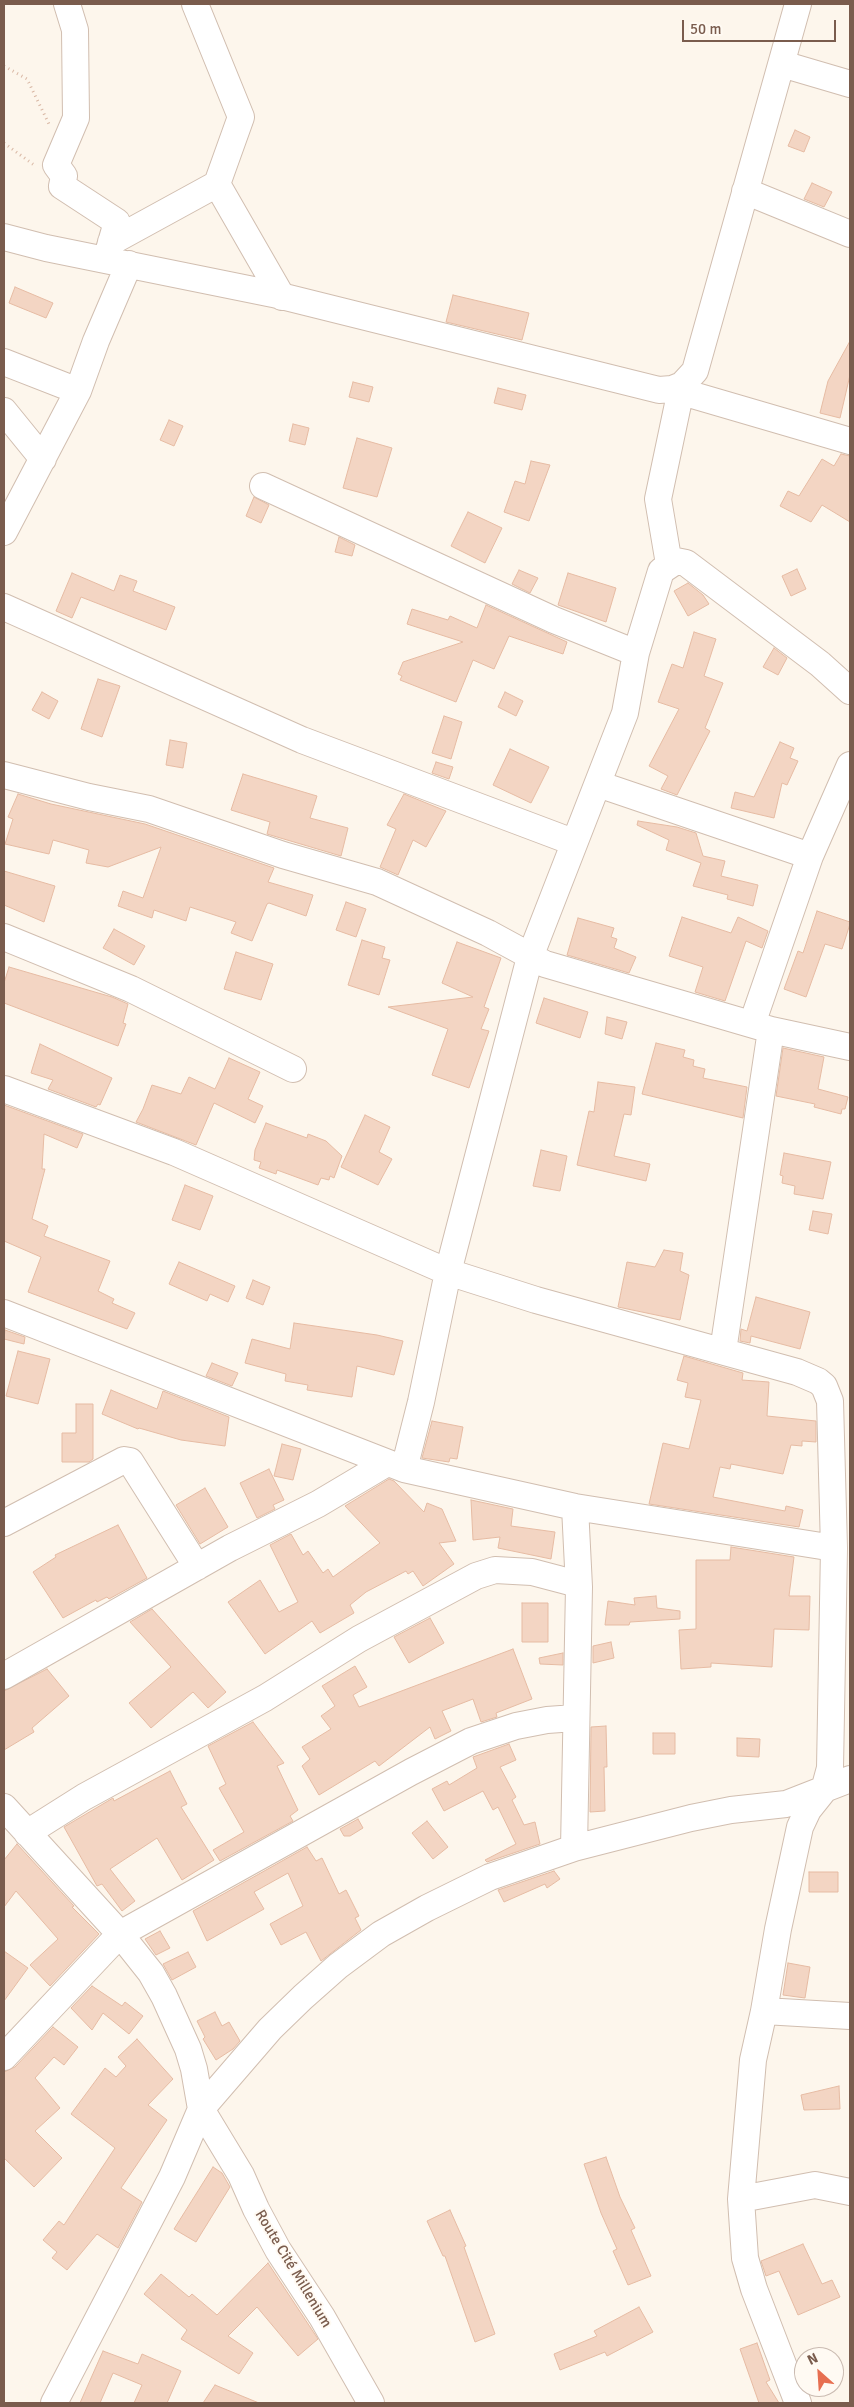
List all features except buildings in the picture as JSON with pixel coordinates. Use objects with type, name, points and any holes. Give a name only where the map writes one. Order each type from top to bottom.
[{"type":"street","points":[[4,532],[78,391],[96,341],[115,255],[116,222],[62,186],[64,176],[56,165],[76,118],[75,30],[68,4]]},
{"type":"street","points":[[115,255],[217,184],[241,117],[195,4]]},
{"type":"street","points":[[669,564],[658,499],[678,389],[695,371],[798,4]]},
{"type":"street","points":[[782,64],[850,84]]},
{"type":"street","points":[[217,184],[282,296]]},
{"type":"street","points":[[745,191],[850,234]]},
{"type":"street","points":[[4,236],[46,248],[115,255],[659,390],[678,389],[850,441]]},
{"type":"street","points":[[4,362],[78,391]]},
{"type":"street","points":[[4,411],[43,459]]},
{"type":"street","points":[[263,486],[554,620],[636,653]]},
{"type":"street","points":[[4,1676],[197,1567],[395,1466],[423,1392],[448,1272],[530,957],[625,712],[636,653],[661,571],[676,561],[686,563],[820,664],[850,691]]},
{"type":"street","points":[[4,607],[302,740],[573,842]]},
{"type":"street","points":[[723,1351],[761,1027],[810,856],[850,765]]},
{"type":"street","points":[[4,775],[89,798],[149,808],[283,855],[378,882],[488,932],[545,964],[761,1027],[850,1047]]},
{"type":"street","points":[[598,784],[810,856]]},
{"type":"street","points":[[4,937],[131,989],[293,1069]]},
{"type":"street","points":[[4,1089],[174,1152],[448,1272],[536,1300],[797,1372],[818,1381],[829,1394],[834,1548],[830,1768],[824,1790],[808,1810],[800,1827],[778,1929],[764,2011],[753,2060],[741,2199],[744,2249],[749,2273],[798,2403]]},
{"type":"street","points":[[4,1313],[395,1466],[574,1507],[834,1548]]},
{"type":"street","points":[[4,1524],[124,1460],[130,1461],[197,1567]]},
{"type":"street","points":[[574,1507],[579,1587],[574,1848]]},
{"type":"street","points":[[27,1833],[92,1793],[265,1698],[358,1639],[476,1576],[495,1570],[532,1572],[570,1582],[579,1587]]},
{"type":"street","points":[[4,2057],[120,1934],[411,1772],[471,1741],[516,1726],[547,1720],[575,1718]]},
{"type":"street","points":[[54,2403],[172,2178],[201,2109],[270,2029],[338,1966],[381,1934],[427,1908],[490,1877],[574,1848],[691,1818],[731,1810],[786,1804],[850,1779]]},
{"type":"street","points":[[4,1807],[120,1934],[150,1973],[175,2018],[194,2069],[201,2109]]},
{"type":"street","points":[[764,2011],[850,2016]]},
{"type":"street","name":"Route Cité Millenium","points":[[201,2109],[241,2175],[256,2209],[278,2250],[322,2317],[371,2403]]},
{"type":"street","points":[[741,2199],[815,2185],[850,2192]]},
{"type":"path","points":[[4,66],[27,79],[62,150]]}]
